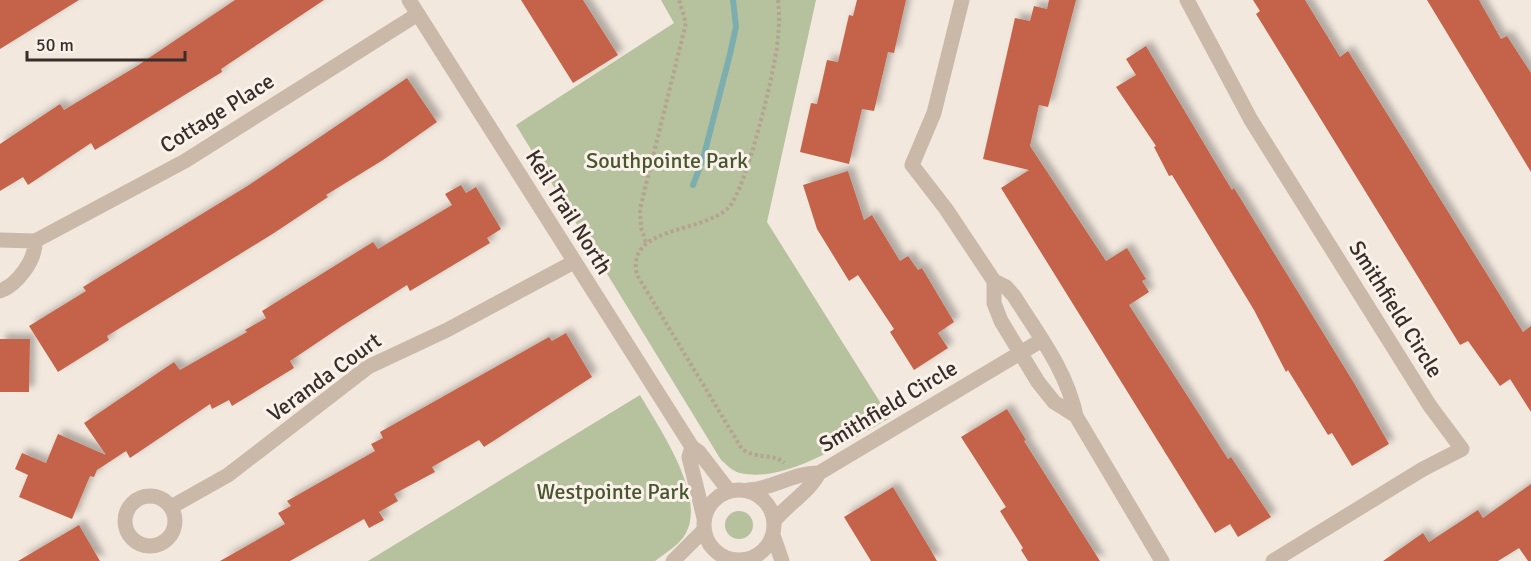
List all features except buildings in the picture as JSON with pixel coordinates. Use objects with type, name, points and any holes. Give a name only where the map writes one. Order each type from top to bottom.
[{"type":"street","name":"Keil Trail North","points":[[409,0],[692,447],[737,491]]},
{"type":"street","points":[[962,0],[934,113],[912,165],[946,209],[994,281],[1006,287],[1014,296],[1042,340],[1071,393],[1076,416],[1162,561]]},
{"type":"street","name":"Smithfield Circle","points":[[1187,0],[1251,120],[1430,406],[1462,449],[1423,469],[1273,561]]},
{"type":"street","name":"Cottage Place","points":[[0,240],[35,241],[185,161],[418,14]]},
{"type":"street","points":[[0,291],[18,279],[35,247],[35,241]]},
{"type":"street","name":"Veranda Court","points":[[171,507],[228,476],[368,367],[457,325],[574,262]]},
{"type":"street","points":[[994,281],[994,303],[1020,353],[1054,402],[1076,416]]},
{"type":"street","name":"Smithfield Circle","points":[[774,528],[788,505],[813,484],[819,473],[1042,340]]},
{"type":"street","points":[[692,447],[689,457],[704,524],[720,559],[750,560],[760,554],[774,528]]},
{"type":"street","name":"Smithfield Circle","points":[[737,491],[766,488],[807,472],[819,473]]},
{"type":"street","points":[[674,561],[704,524],[713,501],[737,491],[765,501],[782,561]]},
{"type":"path","points":[[646,242],[639,219],[640,209],[686,23],[679,0]]},
{"type":"path","points":[[778,0],[780,19],[777,49],[748,165],[733,203],[717,216],[646,242],[635,256],[637,274],[736,440],[749,453],[780,459],[786,468]]},
{"type":"green space","name":"Southpointe Park","points":[[661,0],[816,0],[767,222],[890,418],[818,458],[777,472],[758,475],[740,473],[732,470],[721,460],[516,125],[674,23]]},
{"type":"green space","name":"Westpointe Park","points":[[640,395],[678,462],[690,500],[691,518],[686,533],[676,545],[655,561],[368,561]]},
{"type":"green space","points":[[739,511],[749,515],[753,525],[749,535],[739,539],[729,535],[725,525],[729,515]]},
{"type":"waterway","points":[[693,185],[703,159],[736,27],[733,0]]}]
